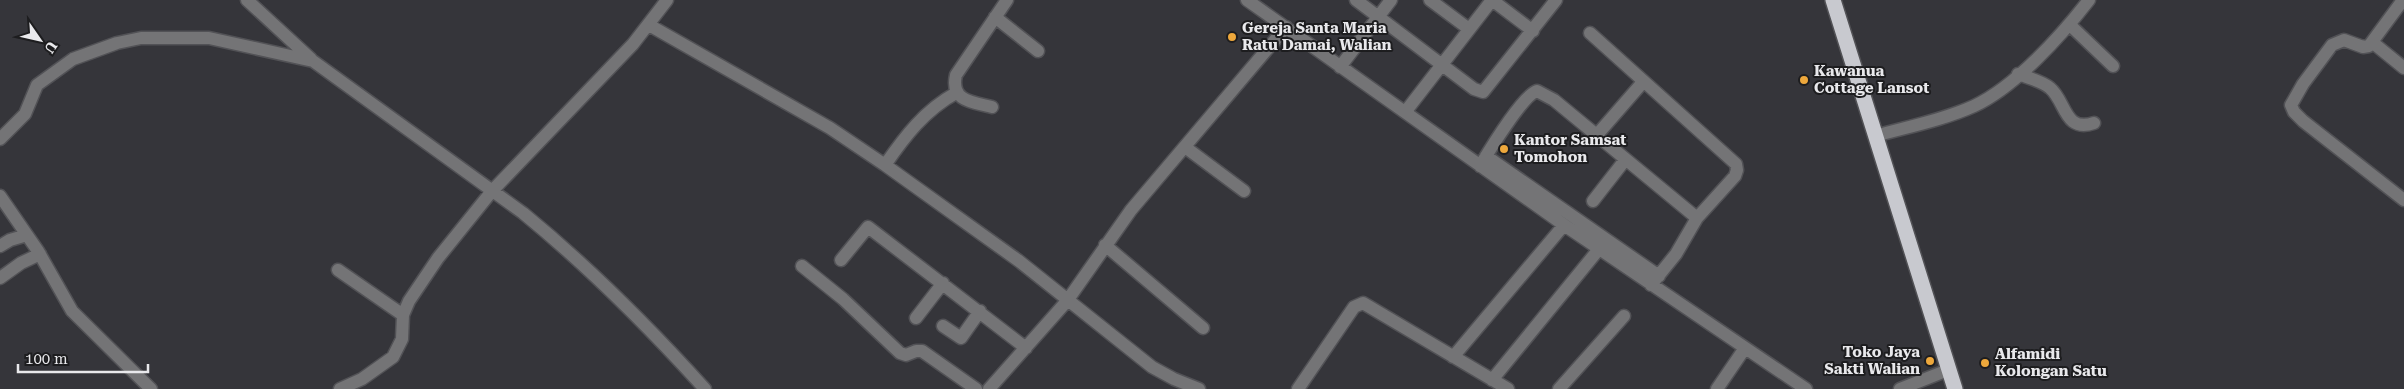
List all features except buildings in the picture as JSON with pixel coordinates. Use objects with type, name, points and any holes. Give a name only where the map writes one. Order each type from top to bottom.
[{"type":"highway","points":[[1833,0],[1955,389]]},
{"type":"street","points":[[247,0],[313,61],[523,213],[564,247],[661,340],[705,389]]},
{"type":"street","points":[[340,389],[362,379],[394,357],[402,338],[403,316],[412,295],[438,258],[492,191],[649,25],[667,0]]},
{"type":"street","points":[[992,107],[970,102],[956,93],[954,85],[956,75],[1007,0]]},
{"type":"street","points":[[1247,0],[1340,67],[1483,161],[1655,280],[1745,348],[1806,389]]},
{"type":"street","points":[[1356,0],[1474,89],[1483,92],[1534,31],[1556,0]]},
{"type":"street","points":[[1340,67],[1391,0]]},
{"type":"street","points":[[1430,0],[1469,29]]},
{"type":"street","points":[[1406,111],[1492,0],[1534,31]]},
{"type":"street","points":[[1875,136],[1974,106],[1997,92],[2070,25],[2089,0]]},
{"type":"street","points":[[2403,0],[2369,46],[2363,48],[2344,40],[2332,45],[2303,84],[2291,105],[2294,112],[2303,121],[2404,200]]},
{"type":"street","points":[[995,17],[1038,51]]},
{"type":"street","points":[[649,25],[830,128],[1019,261],[1152,367],[1170,384],[1199,389]]},
{"type":"street","points":[[2070,25],[2113,66]]},
{"type":"street","points":[[990,389],[1067,301],[1131,210],[1286,27]]},
{"type":"street","points":[[1590,33],[1736,164],[1735,176],[1697,218],[1655,280]]},
{"type":"street","points":[[0,139],[24,114],[32,94],[44,78],[73,59],[128,40],[160,37],[209,38],[313,61]]},
{"type":"street","points":[[2372,42],[2404,68]]},
{"type":"street","points":[[2018,74],[2046,84],[2053,90],[2068,117],[2074,122],[2086,126],[2094,123]]},
{"type":"street","points":[[1596,136],[1643,82]]},
{"type":"street","points":[[1483,161],[1522,104],[1532,92],[1537,91],[1554,100],[1697,218]]},
{"type":"street","points":[[885,165],[907,133],[931,109],[956,93]]},
{"type":"street","points":[[1185,147],[1244,191]]},
{"type":"street","points":[[1593,201],[1625,160]]},
{"type":"street","points":[[1483,161],[1564,225],[1599,249],[1655,280]]},
{"type":"street","points":[[0,196],[40,254],[72,311],[151,389]]},
{"type":"street","points":[[1453,357],[1564,225]]},
{"type":"street","points":[[841,260],[868,227],[1026,348]]},
{"type":"street","points":[[0,246],[10,240],[27,236]]},
{"type":"street","points":[[1104,246],[1203,328]]},
{"type":"street","points":[[1492,380],[1599,249]]},
{"type":"street","points":[[0,278],[21,263],[40,254]]},
{"type":"street","points":[[802,266],[843,300],[900,353],[906,355],[916,350],[922,351],[976,389]]},
{"type":"street","points":[[338,270],[403,316]]},
{"type":"street","points":[[916,318],[943,283]]},
{"type":"street","points":[[1298,389],[1350,312],[1359,304],[1371,305],[1508,389]]},
{"type":"street","points":[[944,326],[960,338],[980,311]]},
{"type":"street","points":[[1559,389],[1624,316]]},
{"type":"street","points":[[1717,389],[1745,348]]},
{"type":"street","points":[[1900,389],[1948,370]]},
{"type":"place","name":"Gereja Santa Maria Ratu Damai, Walian","points":[[1232,37]]},
{"type":"place","name":"Kawanua Cottage Lansot","points":[[1804,80]]},
{"type":"place","name":"Kantor Samsat Tomohon","points":[[1504,149]]},
{"type":"place","name":"Toko Jaya Sakti Walian","points":[[1930,361]]},
{"type":"place","name":"Alfamidi Kolongan Satu","points":[[1985,363]]}]
